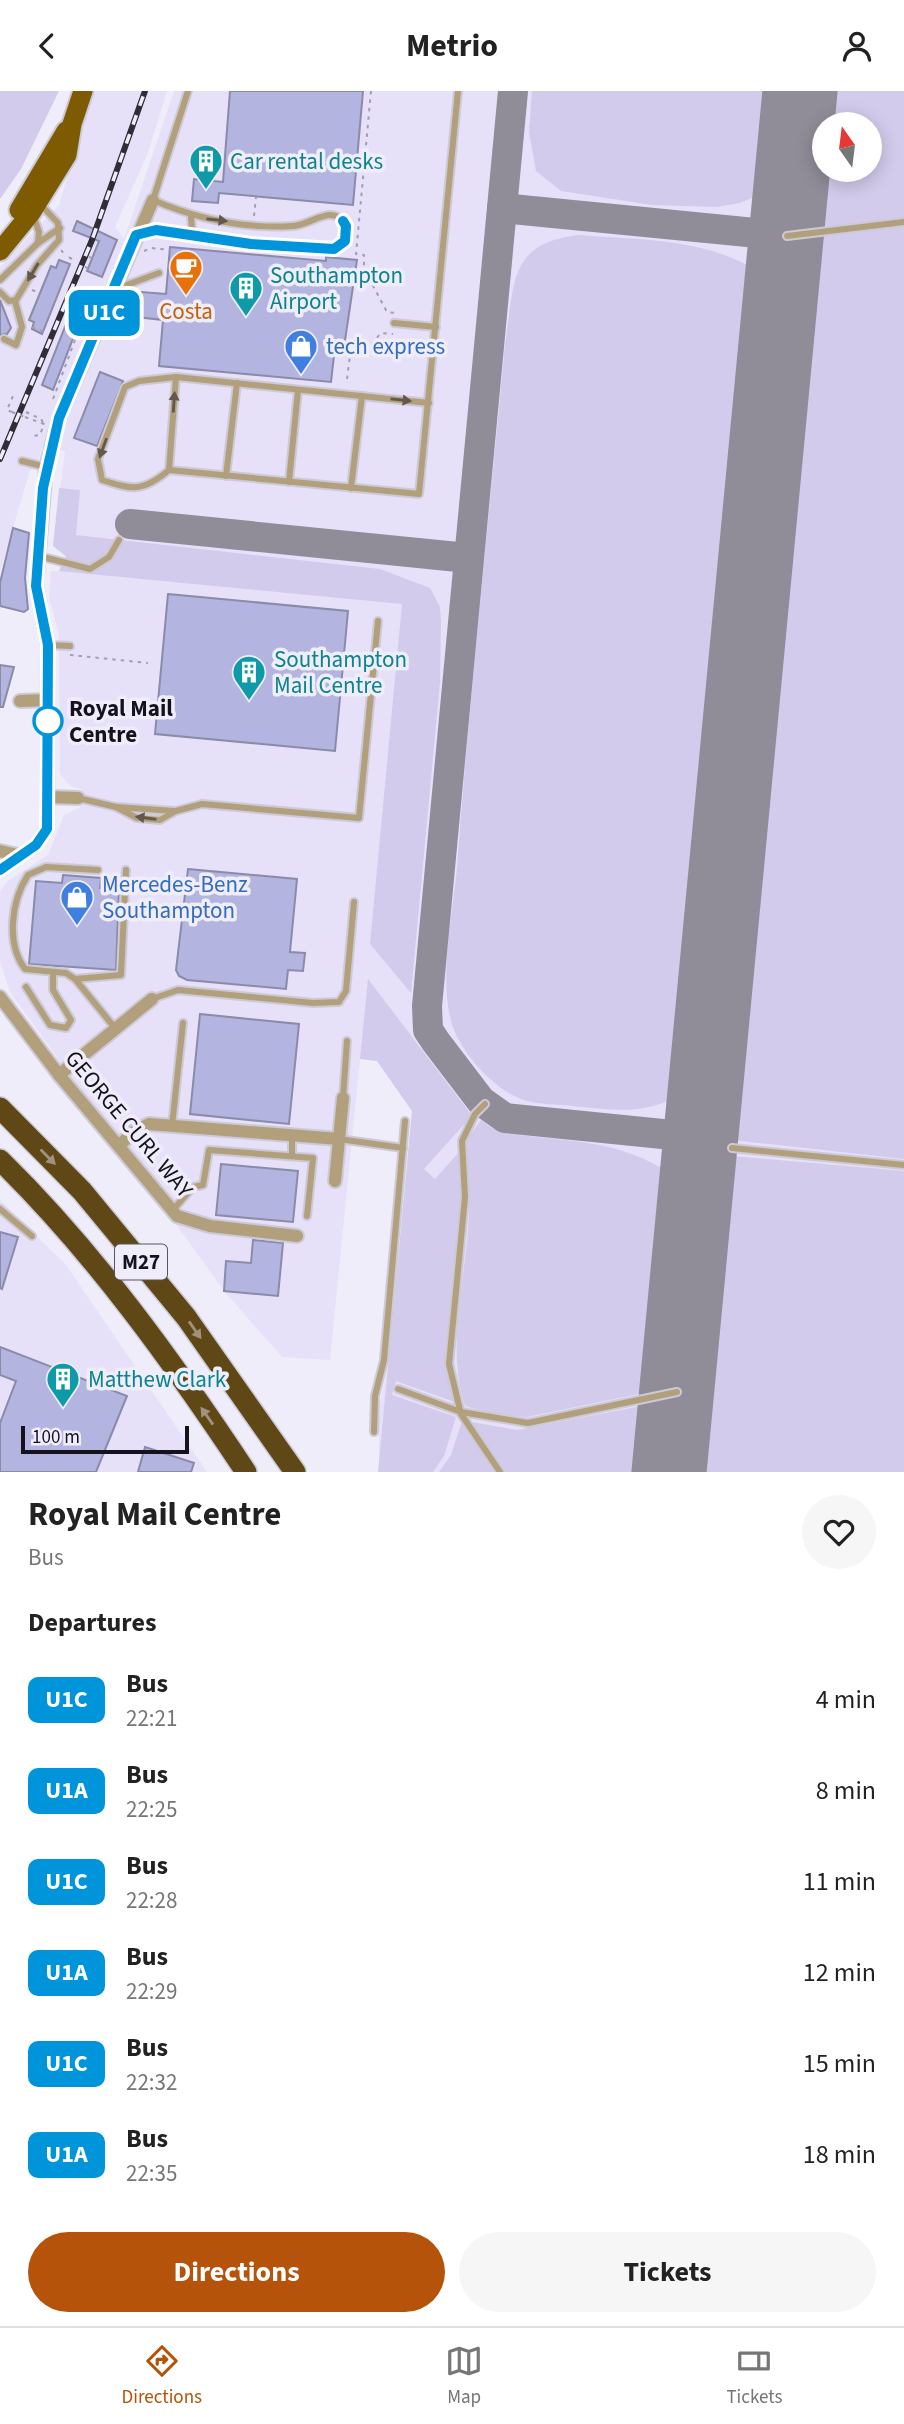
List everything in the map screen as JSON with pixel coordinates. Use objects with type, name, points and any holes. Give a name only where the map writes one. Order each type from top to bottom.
[{"type":"highway","name":"M27","points":[[0,1108],[82,1191],[186,1317],[295,1472]]},
{"type":"highway","name":"M27","points":[[0,1160],[56,1217],[145,1328],[246,1472]]},
{"type":"main road","points":[[0,251],[31,206],[72,124],[83,91]]},
{"type":"main road","points":[[0,233],[31,206]]},
{"type":"street","points":[[0,870],[43,838],[47,829],[50,797],[48,645],[36,586],[46,467],[61,414],[153,200]]},
{"type":"street","points":[[20,701],[48,700]]},
{"type":"street","points":[[50,797],[78,798]]},
{"type":"street","points":[[0,851],[18,855]]},
{"type":"street","name":"GEORGE CURL WAY","points":[[0,997],[59,1075],[172,1211],[210,1226],[297,1236]]},
{"type":"street","points":[[59,1075],[152,999]]},
{"type":"street","points":[[335,1181],[343,1098]]},
{"type":"street","points":[[119,1146],[132,1132],[149,1124],[339,1139]]},
{"type":"lane","points":[[136,235],[156,230],[187,237],[334,249],[345,241],[346,226],[343,221],[330,214],[293,226],[191,216],[153,200],[188,91]]},
{"type":"lane","points":[[429,403],[176,377],[139,381],[125,387],[98,459],[102,480],[129,489],[151,485],[169,470],[419,494],[429,403],[458,91]]},
{"type":"lane","points":[[31,206],[60,228]]},
{"type":"lane","points":[[31,206],[39,232],[38,243]]},
{"type":"lane","points":[[146,215],[156,230]]},
{"type":"lane","points":[[187,237],[192,229],[191,216]]},
{"type":"lane","points":[[787,236],[904,222]]},
{"type":"lane","points":[[0,280],[38,243],[60,228]]},
{"type":"lane","points":[[4,339],[16,345],[22,327],[15,301],[37,265],[57,243],[60,228]]},
{"type":"lane","points":[[114,290],[159,273]]},
{"type":"lane","points":[[0,292],[7,300],[15,301]]},
{"type":"lane","points":[[394,323],[436,327]]},
{"type":"lane","points":[[169,470],[176,377]]},
{"type":"lane","points":[[226,476],[237,383]]},
{"type":"lane","points":[[289,482],[298,390]]},
{"type":"lane","points":[[351,488],[362,396]]},
{"type":"lane","points":[[22,461],[46,467]]},
{"type":"lane","points":[[38,556],[90,569],[109,557],[119,540]]},
{"type":"lane","points":[[116,807],[140,819],[160,820],[176,811],[202,804],[359,818],[378,621]]},
{"type":"lane","points":[[48,645],[70,646]]},
{"type":"lane","points":[[78,798],[116,807],[176,811]]},
{"type":"lane","points":[[98,870],[46,867],[36,870],[24,881],[13,927],[15,948],[25,969],[66,973],[75,979],[115,1028]]},
{"type":"lane","points":[[75,979],[121,975],[128,888],[126,870]]},
{"type":"lane","points":[[152,999],[178,990],[313,1003],[339,1002],[346,991],[354,902]]},
{"type":"lane","points":[[26,987],[50,1025],[66,1028],[71,1020],[53,990],[53,973]]},
{"type":"lane","points":[[172,1126],[183,1023]]},
{"type":"lane","points":[[343,1098],[347,1041]]},
{"type":"lane","points":[[485,1104],[475,1114],[461,1141],[464,1223],[449,1364],[461,1412],[500,1472]]},
{"type":"lane","points":[[373,1432],[375,1395],[384,1360],[405,1121]]},
{"type":"lane","points":[[292,1135],[292,1155]]},
{"type":"lane","points":[[339,1139],[402,1148]]},
{"type":"lane","points":[[732,1148],[904,1165]]},
{"type":"lane","points":[[172,1211],[193,1187],[203,1185],[209,1150],[313,1158],[307,1216]]},
{"type":"lane","points":[[0,1209],[32,1236]]},
{"type":"lane","points":[[398,1389],[461,1412],[528,1423],[677,1392]]},
{"type":"path","points":[[370,91],[356,254],[364,255],[364,269],[387,312],[395,313]]},
{"type":"path","points":[[151,248],[170,250]]},
{"type":"path","points":[[69,257],[73,260]]},
{"type":"path","points":[[61,414],[51,395],[84,316],[78,314]]},
{"type":"path","points":[[32,327],[44,331]]},
{"type":"path","points":[[347,379],[349,355],[361,356],[381,333],[393,334]]},
{"type":"path","points":[[16,398],[11,399],[7,410],[44,424]]},
{"type":"path","points":[[26,412],[41,419],[44,424]]},
{"type":"path","points":[[33,436],[40,435],[50,415],[61,414]]},
{"type":"path","points":[[69,655],[148,663]]},
{"type":"shaded area","points":[[0,91],[59,91],[21,169],[0,199]]},
{"type":"shaded area","name":"Southampton Airport","points":[[92,91],[167,91],[148,153],[115,227],[124,239],[174,91],[904,91],[904,1472],[379,1472],[379,1407],[388,1366],[412,1111],[377,1061],[360,1059],[330,1360],[282,1357],[224,1291],[10,992],[0,962],[0,892],[6,882],[48,855],[64,815],[80,807],[81,789],[70,786],[60,774],[59,635],[49,598],[51,571],[59,571],[66,557],[53,546],[65,451],[42,447],[36,469],[30,470],[0,572],[0,267],[59,205]]},
{"type":"shaded area","points":[[532,91],[770,91],[761,194],[740,203],[717,207],[652,205],[561,191],[536,171],[529,132]]},
{"type":"shaded area","points":[[831,91],[904,91],[904,218],[830,228],[818,226],[822,182],[882,182],[882,112],[829,112]]},
{"type":"shaded area","points":[[904,225],[904,1159],[732,1140],[818,237]]},
{"type":"shaded area","points":[[579,235],[669,242],[712,251],[753,268],[675,1097],[663,1103],[637,1109],[536,1103],[513,1096],[492,1081],[466,1051],[454,1030],[447,993],[446,971],[511,303],[519,270],[527,257],[538,247]]},
{"type":"shaded area","points":[[59,488],[80,490],[76,535],[380,569],[430,588],[440,607],[440,682],[411,993],[370,944],[402,604],[59,571],[66,556],[53,546]]},
{"type":"shaded area","points":[[368,979],[470,1113],[468,1120],[424,1169],[435,1179],[459,1152],[462,1209],[448,1352],[457,1403],[396,1381],[392,1395],[456,1417],[444,1456],[433,1472],[378,1472],[412,1111],[377,1061],[360,1059]]},
{"type":"shaded area","points":[[481,1120],[492,1128],[510,1134],[613,1148],[633,1154],[670,1174],[648,1392],[527,1417],[497,1415],[465,1406],[459,1383],[457,1335],[469,1213],[466,1143]]},
{"type":"shaded area","points":[[732,1156],[904,1171],[904,1472],[700,1472]]},
{"type":"shaded area","points":[[0,1200],[66,1265],[207,1472],[0,1472]]},
{"type":"shaded area","points":[[647,1405],[640,1472],[504,1472],[472,1422],[517,1430]]},
{"type":"shaded area","points":[[461,1424],[465,1425],[497,1472],[439,1472],[451,1455]]},
{"type":"building","points":[[230,91],[363,91],[353,205],[219,193],[218,203],[192,201],[194,179],[223,182]]},
{"type":"building","points":[[77,221],[117,240],[102,277],[87,271],[99,241],[73,231]]},
{"type":"building","name":"Southampton Airport","points":[[170,247],[326,261],[326,257],[357,260],[344,347],[335,347],[331,382],[159,366],[163,320],[127,316],[129,291],[166,294]]},
{"type":"building","points":[[59,260],[70,264],[42,334],[32,329],[34,322],[29,320],[51,266],[56,268]]},
{"type":"building","points":[[0,300],[11,328],[7,334],[0,335]]},
{"type":"building","points":[[70,314],[81,318],[53,390],[42,385]]},
{"type":"building","points":[[100,372],[123,381],[97,446],[74,438]]},
{"type":"building","points":[[13,528],[29,533],[25,578],[28,609],[24,612],[0,606],[0,583]]},
{"type":"building","name":"Southampton Mail Centre","points":[[168,594],[348,611],[335,751],[155,734]]},
{"type":"building","points":[[0,665],[14,667],[3,707],[0,707]]},
{"type":"building","points":[[188,869],[297,879],[290,952],[305,953],[303,971],[288,970],[286,989],[187,980],[179,976],[176,970]]},
{"type":"building","name":"Mercedes-Benz Southampton","points":[[63,875],[101,878],[100,888],[119,889],[116,970],[29,964],[36,881],[62,883]]},
{"type":"building","points":[[200,1014],[299,1024],[289,1124],[190,1114]]},
{"type":"building","points":[[221,1164],[298,1171],[293,1222],[216,1215]]},
{"type":"building","points":[[0,1232],[18,1237],[2,1289],[0,1288]]},
{"type":"building","points":[[253,1240],[283,1243],[278,1296],[224,1291],[226,1261],[251,1263]]},
{"type":"building","name":"Matthew Clark","points":[[0,1347],[127,1396],[96,1472],[0,1472],[0,1423],[16,1381],[0,1375]]},
{"type":"building","points":[[145,1447],[194,1463],[191,1472],[138,1472]]},
{"type":"taxiway","points":[[513,91],[427,1006],[428,1030],[481,1101],[505,1118],[702,1138]]},
{"type":"taxiway","points":[[502,208],[787,236]]},
{"type":"taxiway","points":[[130,524],[468,558]]},
{"type":"runway","points":[[669,1472],[800,91]]},
{"type":"railway","points":[[0,459],[92,240],[145,91]]},
{"type":"bus line","name":"U1C","points":[[0,870],[36,845],[47,829],[50,797],[48,645],[36,586],[46,467],[59,418],[136,235],[156,230],[187,237],[251,244],[334,249],[345,241],[346,226],[343,221]]},
{"type":"place","name":"Car rental desks","points":[[206,191]]},
{"type":"place","name":"Costa","points":[[186,297]]},
{"type":"place","name":"Southampton Airport","points":[[246,318]]},
{"type":"place","name":"tech express","points":[[301,376]]},
{"type":"place","name":"Southampton Mail Centre","points":[[249,702]]},
{"type":"place","name":"Royal Mail Centre","points":[[48,721]]},
{"type":"place","name":"Mercedes-Benz Southampton","points":[[77,927]]},
{"type":"place","name":"Matthew Clark","points":[[63,1409]]}]
